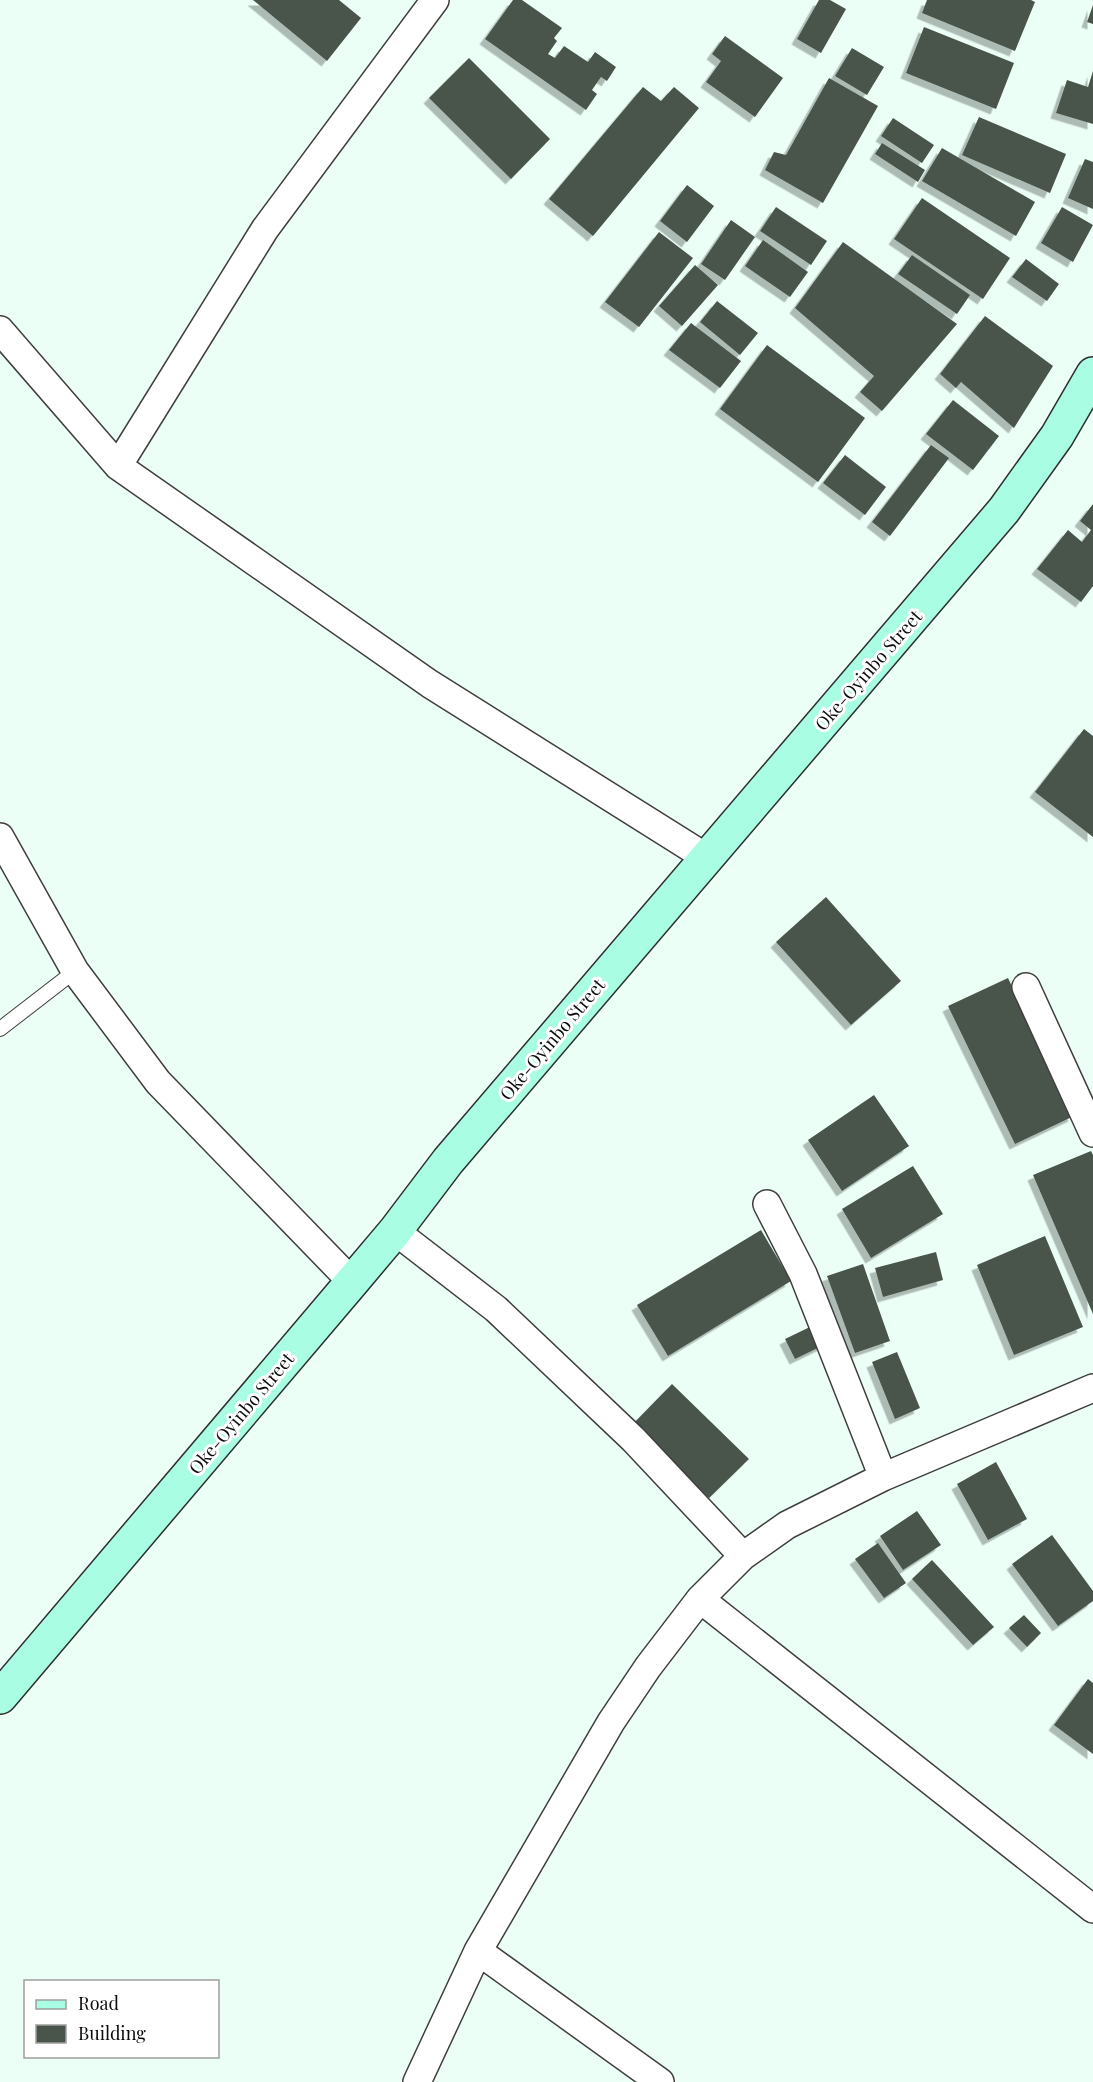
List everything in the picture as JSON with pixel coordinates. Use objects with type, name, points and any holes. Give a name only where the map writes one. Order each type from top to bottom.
[{"type":"main road","name":"Oke-Oyinbo Street","points":[[0,1697],[395,1231],[448,1161],[1004,510],[1057,435],[1093,374]]},
{"type":"street","points":[[118,466],[265,229],[435,0]]},
{"type":"street","points":[[0,330],[118,466],[430,684],[707,858]]},
{"type":"street","points":[[0,837],[75,971],[158,1082],[352,1282]]},
{"type":"street","points":[[1026,987],[1093,1133]]},
{"type":"street","points":[[767,1204],[803,1274],[883,1477]]},
{"type":"street","points":[[395,1231],[496,1309],[633,1440],[743,1556]]},
{"type":"street","points":[[417,2082],[478,1950],[611,1722],[648,1667],[700,1599],[743,1556],[787,1525],[883,1477],[1093,1388]]},
{"type":"street","points":[[700,1599],[1093,1909]]},
{"type":"street","points":[[478,1950],[660,2082]]},
{"type":"lane","points":[[0,1029],[75,971]]},
{"type":"building","points":[[253,0],[339,0],[361,18],[327,61]]},
{"type":"building","points":[[513,0],[522,0],[562,28],[554,38],[557,41],[548,54],[555,58],[564,46],[588,62],[595,52],[616,67],[607,81],[601,77],[592,90],[597,94],[586,110],[485,39]]},
{"type":"building","points":[[819,0],[830,0],[846,9],[821,53],[797,39]]},
{"type":"building","points":[[927,0],[1031,0],[1035,2],[1015,51],[922,13]]},
{"type":"building","points":[[1093,5],[1093,24],[1087,22]]},
{"type":"building","points":[[924,27],[1014,63],[996,109],[906,73]]},
{"type":"building","points":[[725,36],[783,78],[755,117],[706,82],[721,61],[712,54]]},
{"type":"building","points":[[852,48],[884,67],[867,95],[835,76]]},
{"type":"building","points":[[469,58],[550,139],[511,179],[429,98]]},
{"type":"building","points":[[1093,71],[1093,124],[1056,113],[1067,80],[1088,87]]},
{"type":"building","points":[[829,78],[878,106],[823,203],[765,170],[774,152],[786,155]]},
{"type":"building","points":[[643,87],[661,101],[674,87],[699,108],[593,236],[549,199]]},
{"type":"building","points":[[979,117],[1066,154],[1050,193],[962,155]]},
{"type":"building","points":[[893,118],[934,145],[922,163],[881,136]]},
{"type":"building","points":[[882,143],[925,170],[918,182],[875,154]]},
{"type":"building","points":[[942,148],[1035,202],[1016,236],[922,181]]},
{"type":"building","points":[[1085,159],[1093,162],[1093,209],[1068,198]]},
{"type":"building","points":[[687,185],[714,206],[687,242],[660,221]]},
{"type":"building","points":[[922,198],[1010,258],[983,299],[894,239]]},
{"type":"building","points":[[776,207],[827,241],[811,265],[760,231]]},
{"type":"building","points":[[1062,207],[1093,225],[1073,262],[1041,243]]},
{"type":"building","points":[[731,220],[755,237],[725,280],[701,264]]},
{"type":"building","points":[[659,232],[693,258],[639,327],[605,302]]},
{"type":"building","points":[[763,240],[808,272],[790,297],[745,266]]},
{"type":"building","points":[[843,242],[957,324],[882,411],[860,392],[874,376],[795,308]]},
{"type":"building","points":[[912,255],[970,295],[957,314],[898,274]]},
{"type":"building","points":[[1026,259],[1059,284],[1047,301],[1012,277]]},
{"type":"building","points":[[695,265],[718,285],[682,326],[659,306]]},
{"type":"building","points":[[717,301],[758,333],[740,355],[700,322]]},
{"type":"building","points":[[985,316],[1053,366],[1014,428],[961,382],[956,388],[940,374]]},
{"type":"building","points":[[691,323],[741,361],[720,388],[669,350]]},
{"type":"building","points":[[767,345],[865,418],[818,482],[720,409]]},
{"type":"building","points":[[953,400],[999,436],[973,470],[926,434]]},
{"type":"building","points":[[931,445],[949,458],[890,536],[872,522]]},
{"type":"building","points":[[845,455],[886,487],[865,515],[823,483]]},
{"type":"building","points":[[1093,504],[1093,586],[1081,602],[1037,569],[1068,530],[1082,542],[1091,530],[1080,521]]},
{"type":"building","points":[[1084,729],[1093,736],[1093,837],[1035,792]]},
{"type":"building","points":[[826,897],[901,981],[851,1025],[776,942]]},
{"type":"building","points":[[1008,978],[1074,1116],[1015,1144],[948,1006]]},
{"type":"building","points":[[874,1095],[909,1146],[842,1191],[808,1140]]},
{"type":"building","points":[[1091,1151],[1093,1155],[1093,1314],[1033,1175]]},
{"type":"building","points":[[913,1166],[943,1214],[871,1258],[842,1209]]},
{"type":"building","points":[[761,1230],[791,1281],[668,1356],[637,1305]]},
{"type":"building","points":[[1045,1236],[1083,1327],[1014,1355],[977,1265]]},
{"type":"building","points":[[936,1252],[943,1280],[883,1297],[875,1268]]},
{"type":"building","points":[[863,1264],[890,1341],[855,1353],[827,1276]]},
{"type":"building","points":[[814,1325],[824,1345],[795,1359],[785,1339]]},
{"type":"building","points":[[897,1352],[920,1408],[895,1419],[872,1362]]},
{"type":"building","points":[[672,1384],[749,1459],[709,1498],[633,1424]]},
{"type":"building","points":[[996,1462],[1027,1519],[988,1540],[957,1484]]},
{"type":"building","points":[[917,1511],[941,1545],[903,1570],[880,1536]]},
{"type":"building","points":[[1052,1535],[1093,1591],[1093,1601],[1058,1626],[1012,1564]]},
{"type":"building","points":[[878,1543],[906,1583],[884,1598],[855,1559]]},
{"type":"building","points":[[932,1560],[994,1627],[973,1645],[912,1579]]},
{"type":"building","points":[[1024,1615],[1041,1633],[1027,1647],[1009,1628]]},
{"type":"building","points":[[1088,1679],[1093,1683],[1093,1754],[1054,1725]]}]
